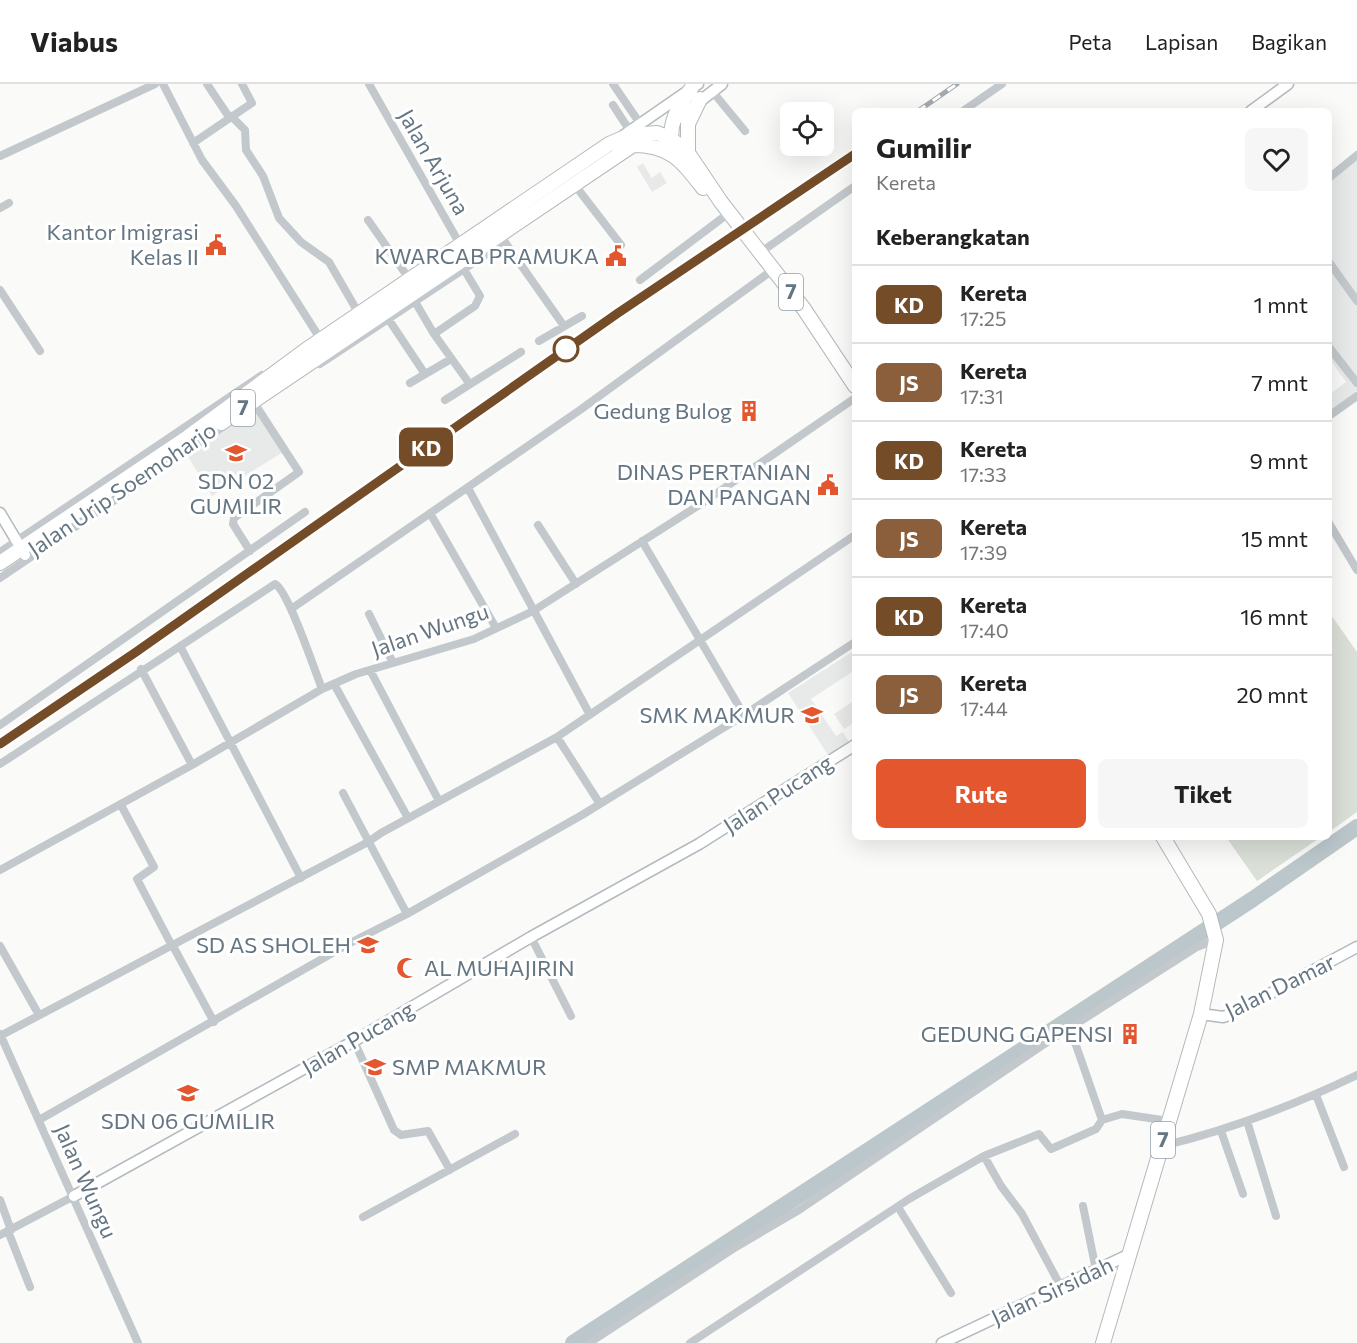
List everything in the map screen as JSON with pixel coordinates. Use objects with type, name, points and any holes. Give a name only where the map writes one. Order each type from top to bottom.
[{"type":"highway","points":[[664,136],[681,101],[696,91]]},
{"type":"highway","points":[[685,157],[688,124],[696,91]]},
{"type":"highway","name":"7","points":[[609,144],[630,135],[664,136],[685,157],[761,252],[852,382]]},
{"type":"highway","name":"Jalan Urip Soemoharjo","points":[[0,563],[188,436],[320,338],[409,279],[502,238],[631,138]]},
{"type":"highway","name":"7","points":[[631,138],[685,157]]},
{"type":"highway","name":"Jalan Urip Soemoharjo","points":[[0,572],[21,548],[255,403],[413,299],[462,256],[609,144]]},
{"type":"highway","name":"7","points":[[1103,1343],[1201,1014],[1216,937],[1209,914],[1165,840]]},
{"type":"street","points":[[0,156],[155,84]]},
{"type":"street","points":[[163,84],[194,143],[320,338]]},
{"type":"street","points":[[207,84],[230,116],[245,130],[246,150],[263,176],[279,218],[295,237],[329,262],[359,313]]},
{"type":"street","points":[[194,143],[252,103],[242,84]]},
{"type":"street","name":"Jalan Arjuna","points":[[369,84],[462,256],[480,300],[475,306],[434,334]]},
{"type":"street","points":[[613,84],[641,124]]},
{"type":"street","points":[[967,108],[1002,84]]},
{"type":"street","points":[[1255,108],[1288,84]]},
{"type":"street","points":[[631,138],[641,124],[696,91],[717,87],[745,131]]},
{"type":"street","points":[[613,105],[631,138]]},
{"type":"street","points":[[609,144],[631,138],[664,136]]},
{"type":"street","points":[[1332,176],[1357,155]]},
{"type":"street","points":[[574,184],[621,245]]},
{"type":"street","points":[[761,252],[852,188]]},
{"type":"street","points":[[640,280],[725,208]]},
{"type":"street","points":[[368,220],[409,279]]},
{"type":"street","points":[[502,238],[564,326]]},
{"type":"street","points":[[1332,266],[1357,301]]},
{"type":"street","points":[[291,609],[468,488],[774,269]]},
{"type":"street","points":[[0,290],[40,351]]},
{"type":"street","points":[[413,299],[434,334],[470,383]]},
{"type":"street","points":[[387,316],[425,374]]},
{"type":"street","points":[[538,341],[582,316]]},
{"type":"street","points":[[1332,351],[1356,379]]},
{"type":"street","points":[[445,400],[521,352]]},
{"type":"street","points":[[410,383],[451,359]]},
{"type":"street","points":[[1332,414],[1357,396]]},
{"type":"street","name":"Jalan Wungu","points":[[0,870],[121,805],[322,689],[370,670],[474,639],[533,611],[852,400]]},
{"type":"street","points":[[0,578],[255,403],[299,472],[233,520],[250,551]]},
{"type":"street","points":[[468,488],[590,715]]},
{"type":"street","points":[[0,725],[305,512]]},
{"type":"street","points":[[0,513],[21,548],[0,552]]},
{"type":"street","points":[[430,513],[496,628]]},
{"type":"street","points":[[538,525],[576,584]]},
{"type":"street","points":[[1332,528],[1357,570]]},
{"type":"street","points":[[0,1035],[301,878],[557,737],[852,537]]},
{"type":"street","points":[[642,541],[744,715]]},
{"type":"street","points":[[0,764],[272,584],[280,587],[291,609],[322,689]]},
{"type":"street","points":[[369,614],[393,663]]},
{"type":"street","points":[[39,1120],[600,804],[744,715],[852,644]]},
{"type":"street","points":[[180,646],[301,878]]},
{"type":"street","points":[[141,669],[192,765]]},
{"type":"street","points":[[370,670],[439,801]]},
{"type":"street","points":[[334,684],[408,818]]},
{"type":"street","points":[[557,737],[600,804]]},
{"type":"street","name":"Jalan Pucang","points":[[74,1196],[354,1041],[531,937],[699,844],[852,747]]},
{"type":"street","points":[[343,793],[407,914]]},
{"type":"street","points":[[121,805],[154,867],[137,879],[214,1022]]},
{"type":"street","points":[[531,937],[571,1016]]},
{"type":"street","points":[[590,1343],[736,1247],[799,1210],[1070,1028],[1216,937]]},
{"type":"street","points":[[0,946],[39,1015]]},
{"type":"street","name":"Jalan Damar","points":[[1201,1014],[1223,1017],[1233,1014],[1357,947]]},
{"type":"street","points":[[1070,1028],[1102,1120]]},
{"type":"street","name":"Jalan Wungu","points":[[0,1035],[138,1343]]},
{"type":"street","points":[[354,1041],[394,1130],[401,1135],[428,1131],[450,1170]]},
{"type":"street","points":[[1162,1146],[1221,1131],[1316,1095],[1357,1075]]},
{"type":"street","points":[[1316,1095],[1344,1167]]},
{"type":"street","points":[[690,1343],[898,1207],[984,1156],[1039,1134],[1051,1149],[1096,1129],[1102,1120],[1122,1114],[1169,1121]]},
{"type":"street","points":[[1246,1121],[1276,1216]]},
{"type":"street","points":[[1221,1131],[1243,1194]]},
{"type":"street","points":[[363,1217],[515,1134]]},
{"type":"street","points":[[984,1156],[1000,1186],[1022,1214],[1060,1287]]},
{"type":"street","points":[[0,1235],[74,1196]]},
{"type":"street","points":[[0,1200],[30,1287]]},
{"type":"street","points":[[1083,1206],[1096,1270]]},
{"type":"street","points":[[898,1207],[951,1293]]},
{"type":"street","name":"Jalan Sirsidah","points":[[942,1343],[1130,1254]]},
{"type":"shaded area","points":[[1357,157],[1357,378],[1332,346],[1332,175]]},
{"type":"shaded area","points":[[643,163],[656,185],[652,178],[660,172],[667,183],[652,192],[637,167]]},
{"type":"shaded area","points":[[1332,353],[1357,386],[1357,391],[1332,411],[1332,391],[1346,382],[1332,362]]},
{"type":"shaded area","name":"SDN 02 GUMILIR","points":[[256,408],[285,451],[212,496],[187,455]]},
{"type":"shaded area","points":[[1332,616],[1357,652],[1357,812],[1332,830]]},
{"type":"shaded area","name":"SMK MAKMUR","points":[[852,652],[852,672],[811,699],[836,736],[843,732],[849,742],[828,755],[788,693]]},
{"type":"shaded area","name":"SMK MAKMUR","points":[[852,702],[852,724],[844,729],[834,714]]},
{"type":"shaded area","points":[[1228,840],[1317,840],[1257,881]]},
{"type":"waterway","points":[[573,1343],[1253,899],[1357,827]]},
{"type":"railway","points":[[922,108],[957,84]]},
{"type":"railway","points":[[0,744],[136,652],[618,313],[852,156]]},
{"type":"train","name":"KD","points":[[0,744],[136,652],[618,313],[852,156]]},
{"type":"place","name":"Kantor Imigrasi Kelas II","points":[[216,245]]},
{"type":"place","name":"KWARCAB PRAMUKA","points":[[616,256]]},
{"type":"place","name":"Gedung Bulog","points":[[749,411]]},
{"type":"place","name":"SDN 02 GUMILIR","points":[[236,453]]},
{"type":"place","name":"DINAS PERTANIAN DAN PANGAN","points":[[828,485]]},
{"type":"place","name":"SMK MAKMUR","points":[[812,715]]},
{"type":"place","name":"SD AS SHOLEH","points":[[368,945]]},
{"type":"place","name":"AL MUHAJIRIN","points":[[407,968]]},
{"type":"place","name":"GEDUNG GAPENSI","points":[[1130,1034]]},
{"type":"place","name":"SMP MAKMUR","points":[[375,1067]]},
{"type":"place","name":"SDN 06 GUMILIR","points":[[188,1093]]}]
